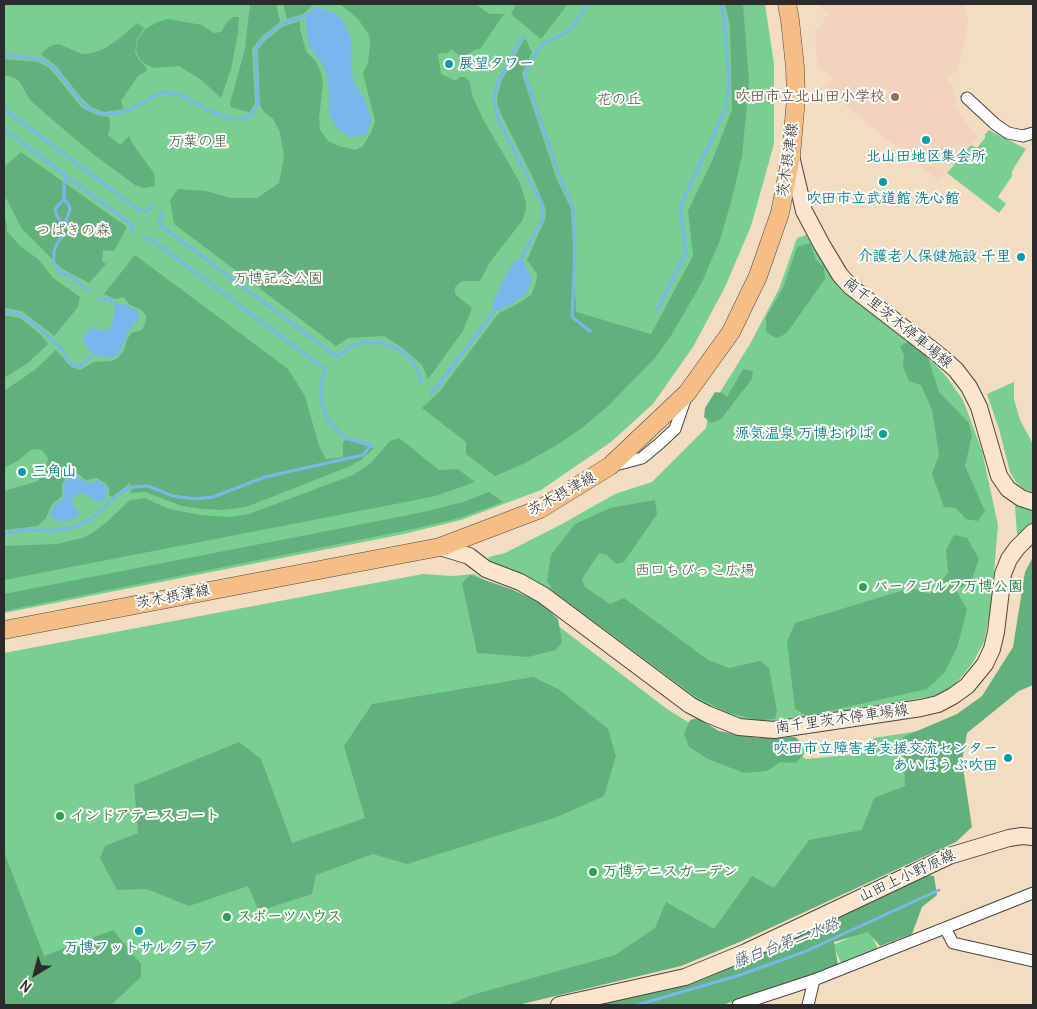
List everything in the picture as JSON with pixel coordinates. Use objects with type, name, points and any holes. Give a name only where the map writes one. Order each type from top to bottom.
[{"type":"main road","name":"茨木摂津線","points":[[4,630],[440,547],[540,509],[610,466],[687,393],[731,332],[758,276],[780,212],[791,156],[796,98],[795,67],[787,4]]},
{"type":"main road","name":"南千里茨木停車場線","points":[[791,156],[804,211],[840,275],[851,286],[939,354],[956,370],[969,387],[979,407],[999,476],[1008,489],[1021,498],[1033,502]]},
{"type":"main road","name":"南千里茨木停車場線","points":[[440,547],[469,556],[486,569],[520,582],[543,595],[690,705],[739,727],[774,730],[921,708],[938,704],[967,686],[985,664],[992,649],[996,632],[1000,589],[1006,566],[1016,548],[1033,532]]},
{"type":"main road","name":"山田上小野原線","points":[[559,1005],[685,978],[746,952],[949,856],[1009,838],[1033,837]]},
{"type":"street","points":[[967,98],[995,124],[1008,132],[1023,136],[1033,132]]},
{"type":"street","points":[[738,1005],[814,980],[1033,893]]},
{"type":"street","points":[[945,928],[953,943],[1033,961]]},
{"type":"street","points":[[808,1005],[814,980]]},
{"type":"shaded area","name":"吹田市立北山田小学校","points":[[816,4],[966,4],[965,12],[968,14],[965,42],[956,72],[952,73],[948,78],[954,87],[956,106],[968,126],[979,136],[939,181],[825,89],[833,78],[818,67],[815,32],[829,13]]},
{"type":"green space","name":"万博記念公園","points":[[4,4],[765,4],[774,64],[774,144],[751,226],[725,287],[693,347],[653,404],[611,442],[541,490],[461,520],[404,534],[4,613]]},
{"type":"green space","points":[[250,4],[276,4],[280,22],[261,37],[252,49],[255,103],[250,112],[231,107],[230,103],[245,49]]},
{"type":"green space","points":[[283,4],[313,5],[303,14],[287,19]]},
{"type":"green space","points":[[340,4],[476,4],[489,14],[504,14],[480,49],[460,56],[451,49],[448,53],[438,54],[441,74],[456,81],[460,77],[465,77],[470,82],[472,95],[483,119],[520,183],[526,209],[522,221],[490,262],[480,281],[462,281],[455,287],[455,294],[472,308],[463,331],[428,379],[422,365],[404,349],[384,336],[348,338],[336,346],[174,224],[170,200],[178,189],[206,191],[230,198],[257,198],[279,183],[284,157],[280,132],[273,119],[264,112],[260,105],[258,50],[265,41],[282,27],[300,21],[300,29],[306,51],[316,62],[321,72],[323,83],[319,118],[320,130],[328,141],[338,146],[356,150],[363,146],[371,133],[375,121],[363,73],[368,63],[369,35],[358,19]]},
{"type":"green space","points":[[516,4],[568,4],[541,39],[511,14]]},
{"type":"green space","points":[[725,4],[743,4],[749,82],[742,156],[720,240],[702,282],[672,334],[655,358],[607,407],[582,428],[557,445],[523,464],[495,476],[466,454],[466,442],[422,408],[440,391],[499,313],[531,295],[536,283],[537,274],[527,260],[545,219],[546,210],[533,178],[497,103],[501,82],[525,38],[532,52],[522,74],[557,180],[571,209],[576,312],[651,334],[693,256],[688,211],[712,161],[732,110],[730,25]]},
{"type":"green space","points":[[233,17],[239,17],[238,33],[231,69],[221,98],[200,79],[179,66],[154,68],[140,60],[136,51],[138,39],[145,29],[158,22],[168,19],[202,25],[214,33],[221,32],[227,22]]},
{"type":"green space","points":[[137,23],[144,28],[137,39],[135,52],[147,71],[138,76],[121,101],[124,109],[104,112],[91,107],[57,67],[41,54],[50,46],[59,44],[82,54],[92,53],[104,49]]},
{"type":"green space","points":[[4,59],[38,62],[46,66],[81,107],[96,115],[109,117],[110,128],[108,135],[120,145],[129,136],[154,173],[155,186],[144,188],[135,185],[93,154],[30,100],[19,81],[4,75]]},
{"type":"green space","points":[[989,130],[1026,149],[1015,166],[1012,176],[998,197],[1006,204],[999,213],[947,173],[971,145],[977,148]]},
{"type":"green space","name":"つばきの森","points":[[21,152],[127,227],[114,251],[103,250],[102,261],[106,264],[89,283],[61,268],[22,229],[4,197],[4,167]]},
{"type":"green space","points":[[4,214],[7,231],[20,246],[38,259],[53,278],[80,297],[78,307],[54,336],[22,311],[4,308]]},
{"type":"green space","name":"西口ちびっこ広場","points":[[806,235],[840,285],[855,300],[934,363],[963,400],[982,451],[998,525],[991,607],[984,642],[972,664],[954,686],[935,696],[780,721],[757,721],[728,716],[698,702],[488,562],[489,557],[505,553],[615,494],[652,482],[706,428],[709,410],[750,344],[779,289],[797,238]]},
{"type":"green space","points":[[810,243],[816,260],[824,267],[825,279],[786,334],[776,338],[766,332],[766,317],[783,288],[797,247]]},
{"type":"green space","points":[[135,255],[288,369],[305,396],[319,446],[326,459],[343,457],[343,442],[346,440],[374,448],[361,460],[348,467],[246,507],[222,510],[182,506],[145,492],[131,493],[130,483],[112,497],[109,495],[109,488],[97,478],[86,480],[77,473],[69,473],[62,484],[62,496],[52,504],[46,518],[38,526],[4,530],[4,491],[38,481],[46,469],[48,458],[42,450],[32,449],[19,460],[4,468],[4,391],[36,369],[56,350],[71,367],[80,370],[94,362],[112,361],[118,358],[124,350],[131,333],[142,330],[146,321],[146,315],[140,309],[130,305],[124,297],[115,299],[104,294]]},
{"type":"green space","points":[[4,315],[20,318],[40,334],[48,344],[28,363],[4,378]]},
{"type":"green space","points":[[908,342],[927,355],[939,392],[968,422],[972,435],[965,466],[985,511],[978,521],[966,519],[956,508],[944,507],[932,474],[939,455],[932,410],[921,385],[909,381],[903,367],[904,355],[900,346]]},
{"type":"green space","points":[[743,369],[753,371],[752,379],[721,419],[711,423],[704,417],[705,408],[715,392],[723,393],[727,397]]},
{"type":"green space","points":[[1014,382],[1014,399],[1020,420],[1033,444],[1033,492],[1024,489],[1016,482],[1010,472],[999,429],[987,394]]},
{"type":"green space","points":[[399,438],[439,470],[458,469],[475,482],[435,496],[416,500],[4,580],[4,546],[57,544],[82,538],[94,532],[108,521],[130,500],[145,498],[169,509],[200,515],[230,517],[249,514],[353,475],[371,463],[390,441]]},
{"type":"green space","points":[[489,492],[503,502],[460,518],[404,531],[4,611],[4,594],[419,513],[463,502]]},
{"type":"green space","points":[[655,500],[657,514],[624,562],[616,564],[607,555],[599,553],[582,579],[585,587],[610,604],[624,598],[708,660],[729,668],[760,661],[769,668],[777,711],[775,719],[758,720],[726,712],[695,696],[554,592],[547,581],[551,555],[575,524],[610,508]]},
{"type":"green space","points":[[1015,506],[1033,509],[1033,523],[1021,534],[1017,534]]},
{"type":"green space","points":[[954,535],[967,538],[979,559],[971,581],[956,590],[967,610],[957,648],[945,672],[927,689],[807,716],[795,709],[787,642],[795,623],[911,588],[930,594],[948,573],[946,550]]},
{"type":"green space","points":[[1033,557],[1033,685],[1019,691],[967,733],[962,761],[972,827],[956,842],[742,941],[681,966],[518,1005],[448,1005],[472,995],[615,955],[655,928],[666,902],[714,929],[752,876],[774,888],[809,840],[862,830],[874,798],[905,786],[903,737],[957,714],[982,696],[1013,647],[1025,572]]},
{"type":"green space","points":[[423,574],[453,576],[474,574],[531,605],[667,709],[701,730],[791,748],[806,759],[859,754],[874,738],[956,725],[964,824],[685,960],[498,1005],[4,1005],[4,653]]},
{"type":"green space","points":[[470,575],[511,589],[540,602],[558,619],[562,642],[556,650],[528,657],[477,653],[462,583]]},
{"type":"green space","points":[[533,677],[560,690],[608,729],[616,756],[604,796],[557,817],[407,864],[373,854],[316,875],[312,894],[259,911],[248,886],[189,906],[147,889],[117,890],[100,858],[105,846],[138,833],[134,785],[239,742],[261,759],[292,843],[365,818],[344,746],[372,704]]},
{"type":"green space","points":[[698,718],[719,731],[758,738],[795,737],[802,743],[804,754],[796,763],[780,762],[767,771],[744,773],[708,759],[689,747],[684,734],[690,720]]},
{"type":"green space","points":[[4,852],[44,956],[113,930],[141,964],[141,977],[111,1005],[4,1005]]},
{"type":"green space","points":[[919,874],[934,876],[937,895],[922,907],[912,934],[880,946],[868,932],[834,942],[838,965],[814,975],[722,1005],[592,1005],[688,981]]},
{"type":"green space","points":[[869,929],[878,949],[842,965],[833,945]]},
{"type":"water","points":[[316,7],[335,13],[344,22],[351,39],[352,74],[355,84],[366,102],[372,120],[365,136],[350,137],[338,129],[329,114],[329,86],[324,66],[310,47],[306,30],[306,16]]},
{"type":"water","points":[[521,259],[532,277],[528,292],[514,303],[494,312],[492,306],[502,283],[514,262]]},
{"type":"water","points":[[118,304],[124,304],[135,309],[138,312],[139,318],[130,329],[119,354],[111,358],[102,355],[99,357],[87,348],[83,338],[89,329],[107,331],[113,323],[114,308]]},
{"type":"water","points":[[70,475],[76,475],[86,482],[92,483],[97,480],[108,489],[107,496],[101,502],[91,499],[86,494],[79,493],[75,495],[72,500],[74,507],[79,512],[79,516],[66,522],[57,521],[50,515],[54,505],[60,502],[64,496],[63,484]]},
{"type":"waterway","points":[[588,4],[566,33],[543,44],[533,57],[525,75],[560,178],[573,208],[575,246],[572,317],[590,331]]},
{"type":"waterway","points":[[657,310],[686,252],[680,207],[726,108],[729,82],[724,16],[720,4]]},
{"type":"waterway","points":[[4,55],[44,60],[55,69],[83,104],[89,109],[102,114],[114,114],[130,110],[166,92],[180,95],[212,112],[228,118],[242,119],[252,114],[258,104],[255,50],[263,39],[281,24],[307,15]]},
{"type":"waterway","points":[[521,259],[542,220],[543,206],[498,119],[494,102],[497,84],[523,36]]},
{"type":"waterway","points":[[4,109],[140,211],[146,212],[153,205]]},
{"type":"waterway","points":[[4,129],[132,225],[132,233]]},
{"type":"waterway","points":[[67,176],[64,182],[64,199],[69,205],[70,210],[66,220],[71,229],[69,234],[63,235],[58,242],[54,251],[54,262],[58,271],[71,276],[88,291]]},
{"type":"waterway","points":[[63,235],[61,222],[55,209],[64,199]]},
{"type":"waterway","points":[[163,212],[159,221],[161,226],[337,357],[351,346],[367,342],[382,343],[398,349],[410,358],[418,371],[422,383]]},
{"type":"waterway","points":[[4,533],[71,528],[90,520],[121,492],[133,487],[148,486],[173,496],[195,499],[213,497],[265,477],[363,455],[371,445],[346,438],[327,418],[322,403],[321,390],[322,379],[326,370],[151,239],[143,240]]},
{"type":"waterway","points":[[98,299],[108,299],[116,305]]},
{"type":"waterway","points":[[4,311],[18,314],[31,321],[60,347],[72,365],[79,367],[95,354]]},
{"type":"waterway","points":[[431,394],[494,312]]},
{"type":"waterway","name":"藤白台第二水路","points":[[637,1005],[740,975],[804,952],[939,890]]},
{"type":"place","name":"展望タワー","points":[[449,64]]},
{"type":"place","name":"吹田市立北山田小学校","points":[[895,97]]},
{"type":"place","name":"北山田地区集会所","points":[[926,140]]},
{"type":"place","name":"吹田市立武道館 洗心館","points":[[883,182]]},
{"type":"place","name":"介護老人保健施設 千里","points":[[1021,257]]},
{"type":"place","name":"源気温泉 万博おゆば","points":[[883,434]]},
{"type":"place","name":"三角山","points":[[22,472]]},
{"type":"place","name":"パークゴルフ万博公園","points":[[863,587]]},
{"type":"place","name":"吹田市立障害者支援交流センター あいほうぷ吹田","points":[[1008,758]]},
{"type":"place","name":"インドアテニスコート","points":[[60,816]]},
{"type":"place","name":"万博テニスガーデン","points":[[593,872]]},
{"type":"place","name":"スポーツハウス","points":[[227,917]]},
{"type":"place","name":"万博フットサルクラブ","points":[[139,931]]},
{"type":"park label","name":"花の丘","points":[[619,100]]},
{"type":"park label","name":"万葉の里","points":[[198,142]]}]
